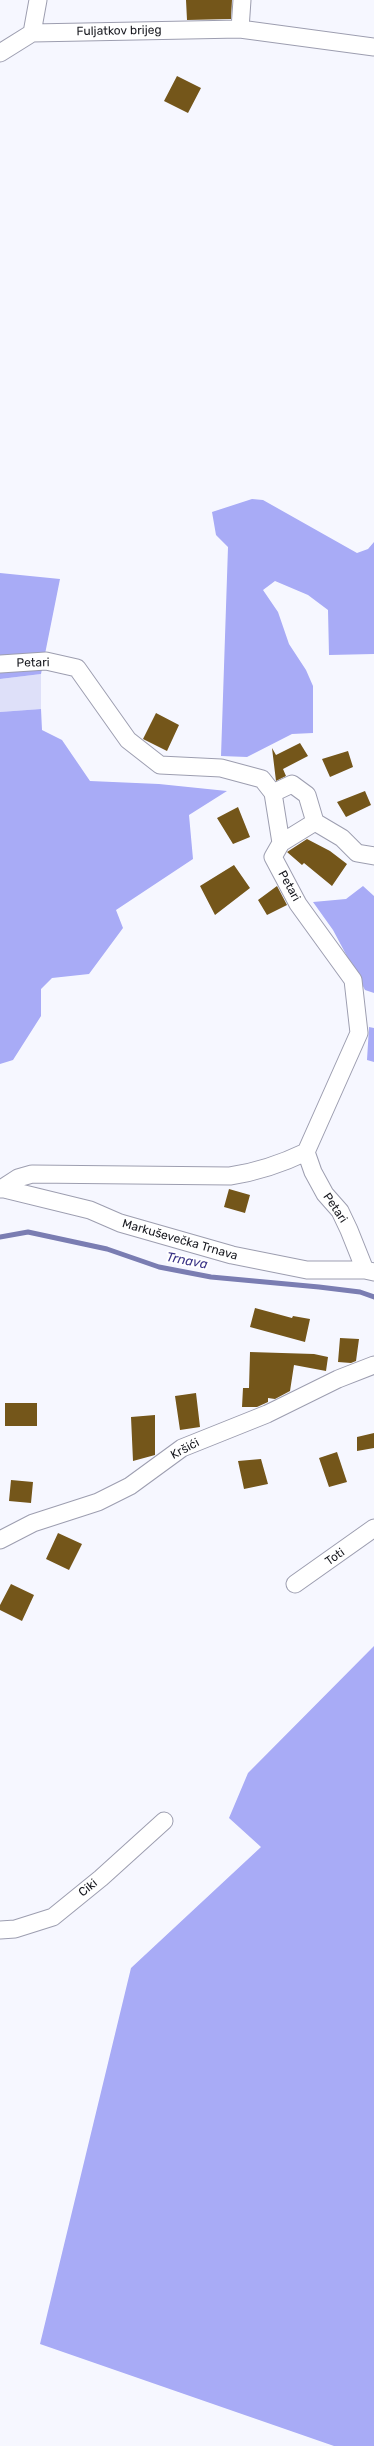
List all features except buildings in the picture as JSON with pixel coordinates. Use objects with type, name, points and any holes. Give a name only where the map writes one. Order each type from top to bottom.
[{"type":"street","points":[[0,53],[32,33],[38,0]]},
{"type":"street","points":[[240,29],[242,0]]},
{"type":"street","name":"Fuljatkov brijeg","points":[[32,33],[240,29],[374,47]]},
{"type":"street","name":"Petari","points":[[0,664],[46,661],[77,668],[128,740],[160,765],[221,768],[262,778],[274,793]]},
{"type":"street","points":[[315,822],[282,843],[274,793],[292,784],[307,795],[315,822],[342,838],[357,853],[374,856]]},
{"type":"street","name":"Petari","points":[[282,843],[273,857],[298,904],[353,980],[359,1033],[306,1152],[313,1172],[325,1194],[340,1212],[369,1271]]},
{"type":"street","points":[[1,1189],[18,1178],[32,1174],[230,1176],[255,1172],[287,1161],[306,1152]]},
{"type":"street","name":"Markuševečka Trnava","points":[[1,1189],[90,1210],[120,1223],[232,1255],[307,1270],[369,1271]]},
{"type":"street","name":"Kršići","points":[[0,1540],[33,1523],[98,1502],[130,1486],[182,1448],[267,1414],[338,1379],[374,1365]]},
{"type":"street","name":"Toti","points":[[295,1584],[374,1528]]},
{"type":"street","name":"Ciki","points":[[0,1930],[15,1929],[53,1917],[101,1878],[164,1821]]},
{"type":"shaded area","points":[[252,499],[263,500],[357,553],[368,549],[374,542],[374,654],[329,655],[328,610],[308,595],[275,581],[263,590],[278,612],[289,644],[306,670],[313,686],[313,733],[292,734],[247,757],[221,756],[228,547],[216,535],[212,512]]},
{"type":"shaded area","points":[[0,573],[60,579],[41,674],[0,679]]},
{"type":"shaded area","points":[[41,674],[41,709],[0,712],[0,679]]},
{"type":"shaded area","points":[[41,709],[42,730],[62,740],[90,781],[159,784],[227,791],[189,815],[193,859],[116,910],[123,928],[89,974],[52,978],[41,989],[41,1016],[13,1060],[0,1064],[0,712]]},
{"type":"shaded area","points":[[363,886],[374,896],[374,993],[365,990],[333,930],[313,902],[346,899]]},
{"type":"shaded area","points":[[369,1027],[374,1028],[374,1062],[367,1060]]},
{"type":"shaded area","points":[[374,1646],[374,2446],[334,2446],[40,2344],[131,1968],[261,1847],[229,1818],[248,1773]]},
{"type":"waterway","name":"Trnava","points":[[0,1237],[28,1232],[107,1249],[159,1267],[211,1277],[360,1292],[374,1297]]}]
